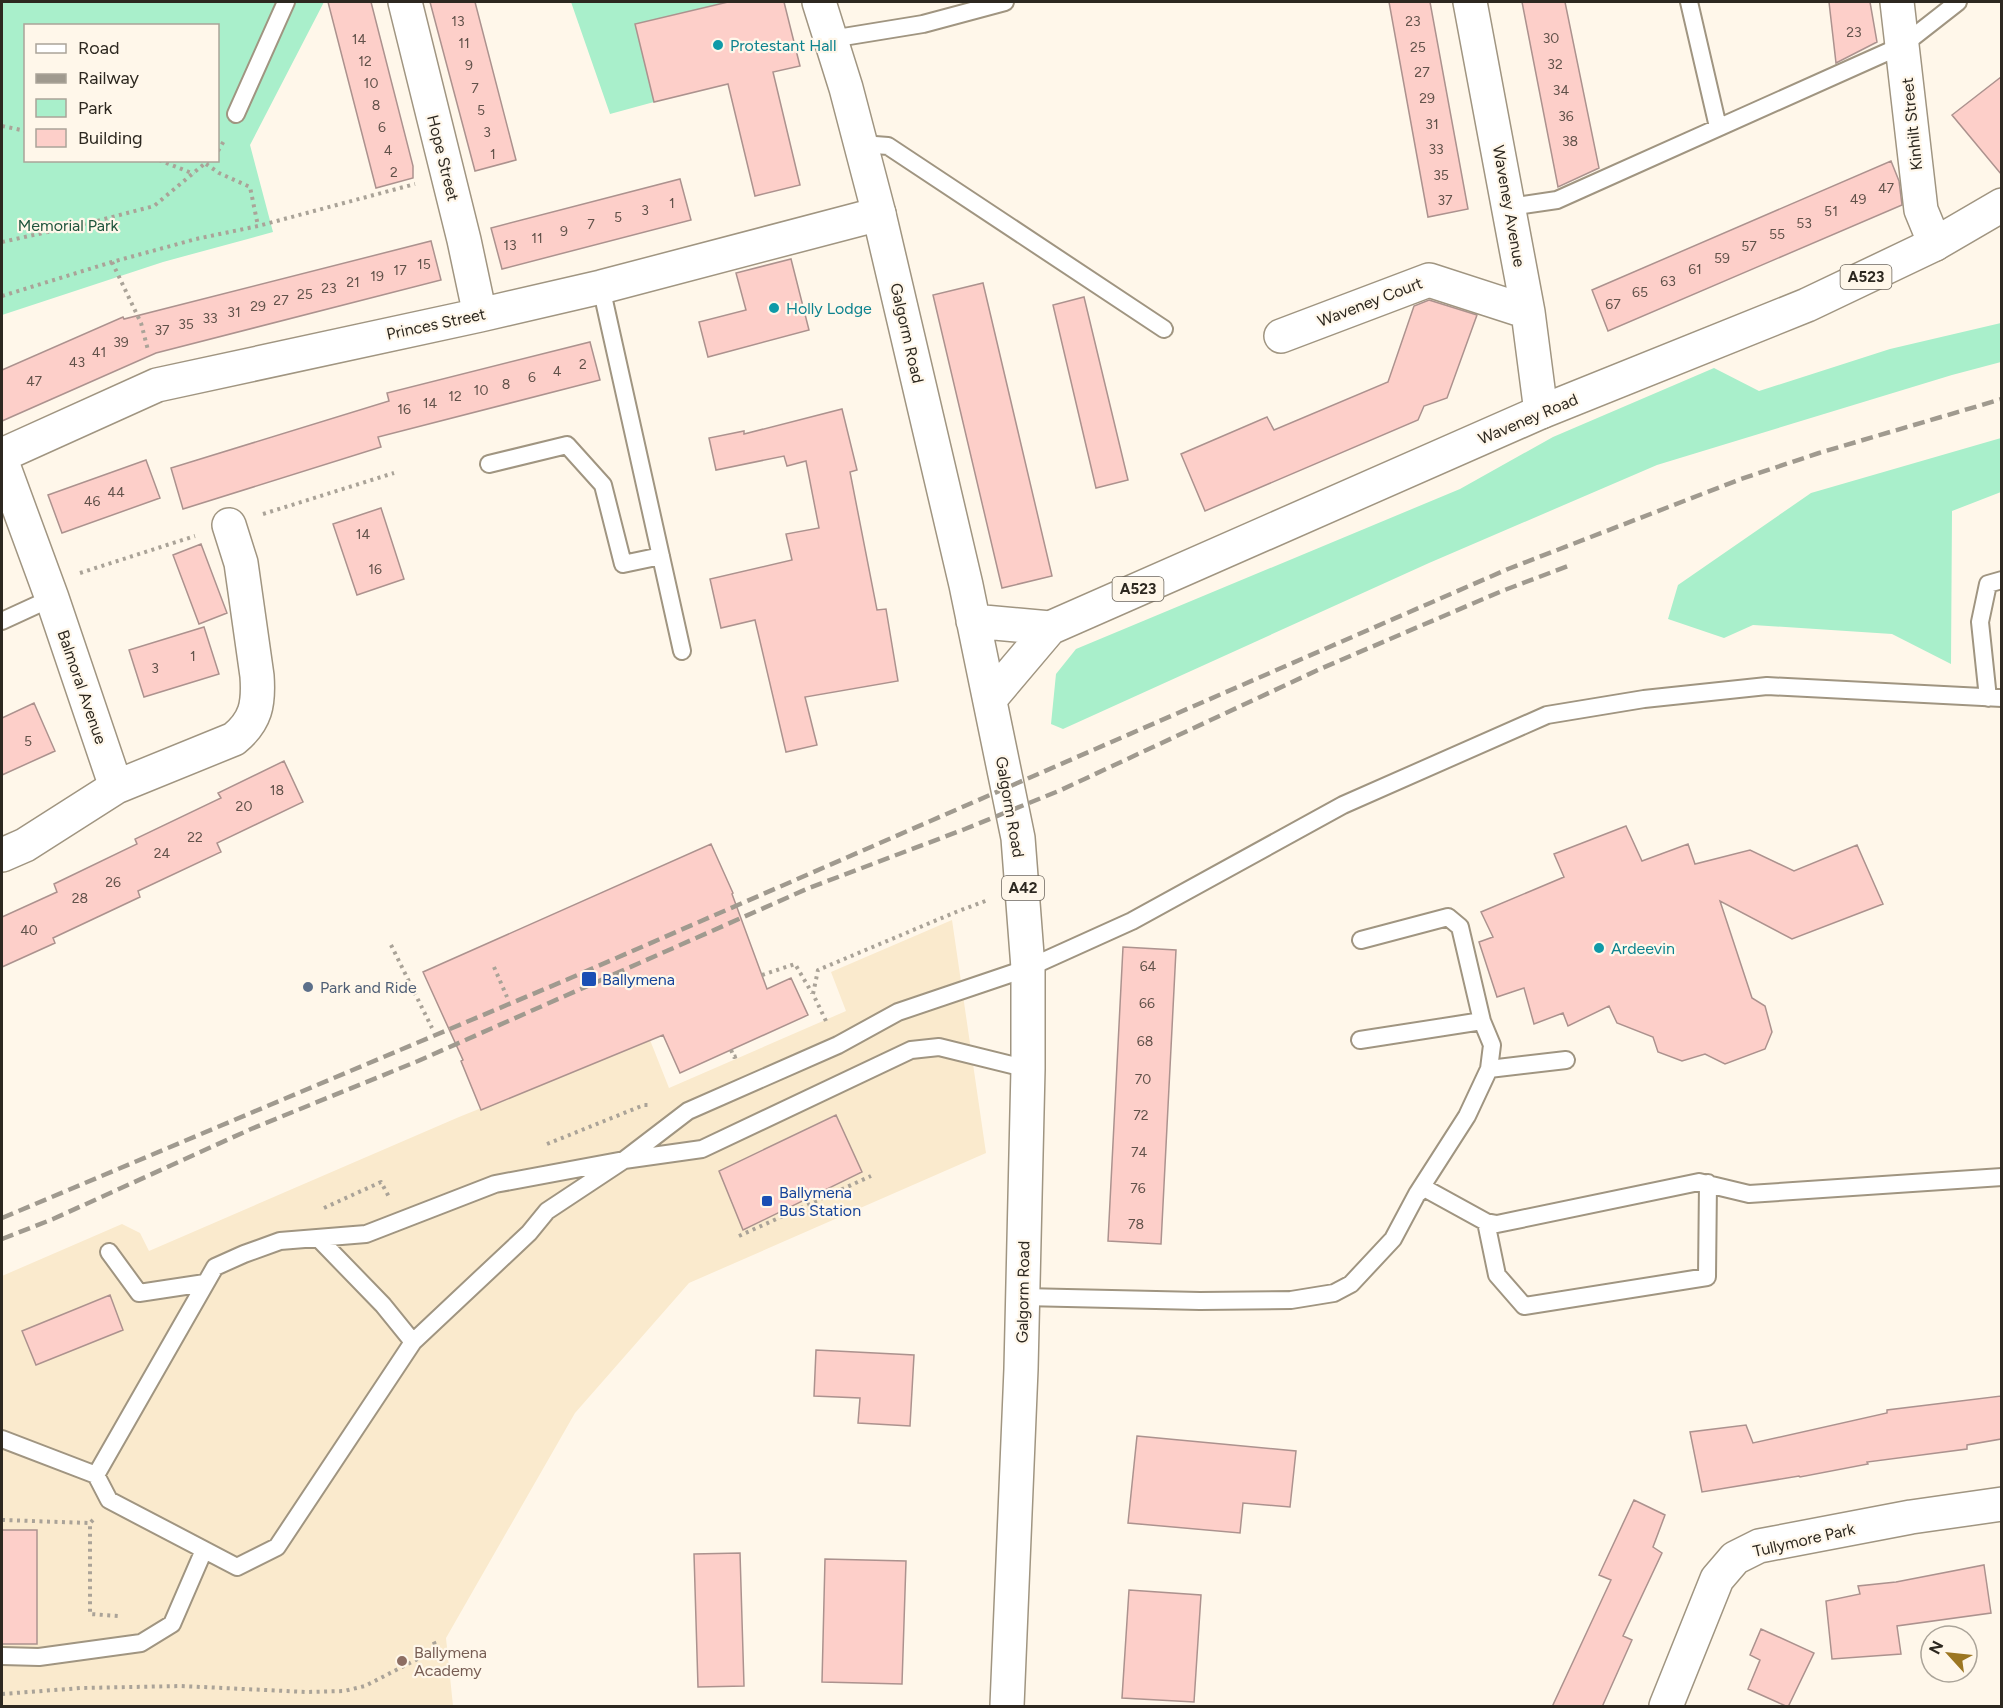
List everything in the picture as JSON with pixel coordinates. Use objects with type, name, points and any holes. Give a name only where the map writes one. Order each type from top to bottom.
[{"type":"street","name":"Hope Street","points":[[405,2],[464,240],[480,315]]},
{"type":"street","name":"Galgorm Road","points":[[819,2],[862,144],[879,214],[974,621],[1018,838],[1028,968],[1028,1068],[1023,1297],[1007,1707]]},
{"type":"street","name":"Waveney Avenue","points":[[1470,2],[1528,312],[1541,412]]},
{"type":"street","name":"Kinhilt Street","points":[[1897,2],[1921,210],[1935,244]]},
{"type":"street","name":"Waveney Road","points":[[990,699],[1050,628],[1541,412],[1807,305],[1935,244],[2001,205]]},
{"type":"street","name":"Princes Street","points":[[2,455],[157,385],[602,287],[879,214]]},
{"type":"street","name":"Waveney Court","points":[[1281,336],[1429,280],[1528,312]]},
{"type":"street","name":"Balmoral Avenue","points":[[2,462],[52,598],[116,788]]},
{"type":"street","points":[[2,855],[25,845],[116,788],[234,739],[247,726],[256,709],[259,692],[241,563],[229,525]]},
{"type":"street","name":"Waveney Road","points":[[974,621],[1050,628]]},
{"type":"street","name":"Tullymore Park","points":[[1666,1707],[1717,1579],[1735,1558],[1759,1546],[1911,1517],[2001,1504]]},
{"type":"lane","points":[[237,114],[286,2]]},
{"type":"lane","points":[[831,39],[923,24],[1005,2]]},
{"type":"lane","points":[[1689,2],[1718,127]]},
{"type":"lane","points":[[1509,207],[1557,200],[1903,45],[1958,2]]},
{"type":"lane","points":[[862,144],[888,146],[1164,329]]},
{"type":"lane","points":[[602,287],[682,651]]},
{"type":"lane","points":[[489,464],[567,445],[603,485],[623,564],[661,556]]},
{"type":"lane","points":[[2,1439],[96,1474],[109,1500],[237,1567],[277,1547],[413,1342],[529,1233],[547,1211],[624,1160],[688,1110],[838,1046],[898,1012],[1028,968],[1132,921],[1343,805],[1546,715],[1644,699],[1767,686],[1994,698],[1980,622],[1988,584],[2001,580]]},
{"type":"lane","points":[[2,621],[52,598]]},
{"type":"lane","points":[[1023,1297],[1200,1301],[1280,1300],[1317,1297],[1334,1293],[1351,1284],[1393,1239],[1417,1194],[1467,1116],[1489,1069],[1492,1045],[1482,1021],[1461,927],[1448,917],[1361,940]]},
{"type":"lane","points":[[1360,1040],[1482,1021]]},
{"type":"lane","points":[[96,1474],[215,1267],[244,1254],[280,1241],[366,1234],[495,1184],[624,1160],[702,1149],[911,1050],[939,1047],[1028,1068]]},
{"type":"lane","points":[[1489,1069],[1566,1060]]},
{"type":"lane","points":[[1417,1194],[1423,1189],[1431,1191],[1486,1222],[1497,1224],[1699,1182],[1749,1194],[2001,1177]]},
{"type":"lane","points":[[1486,1222],[1497,1275],[1524,1306],[1707,1277],[1708,1183]]},
{"type":"lane","points":[[318,1238],[383,1305],[413,1342]]},
{"type":"lane","points":[[109,1252],[139,1293],[205,1283]]},
{"type":"lane","points":[[2,1656],[39,1657],[141,1643],[172,1624],[204,1550]]},
{"type":"path","points":[[2,126],[24,131]]},
{"type":"path","points":[[164,162],[194,174]]},
{"type":"path","points":[[2,242],[154,206],[208,162],[219,173],[250,187],[258,226]]},
{"type":"path","points":[[2,296],[196,239],[258,226],[447,175]]},
{"type":"path","points":[[112,262],[141,323],[157,385]]},
{"type":"path","points":[[813,994],[818,970],[956,912],[1023,888]]},
{"type":"path","points":[[391,945],[432,1028]]},
{"type":"path","points":[[762,975],[795,964],[813,994],[838,1046]]},
{"type":"path","points":[[494,967],[507,997]]},
{"type":"path","points":[[540,1146],[644,1105],[688,1110]]},
{"type":"path","points":[[739,1236],[871,1176]]},
{"type":"path","points":[[2,1520],[90,1523],[101,1513],[109,1500]]},
{"type":"path","points":[[90,1523],[90,1614],[120,1616],[141,1643]]},
{"type":"path","points":[[2,1694],[81,1688],[181,1686],[307,1692],[344,1691],[365,1686],[437,1649],[433,1641]]},
{"type":"shaded area","points":[[952,920],[986,1153],[689,1283],[575,1413],[446,1638],[453,1706],[2,1706],[2,1276],[122,1224],[140,1233],[149,1251],[459,1117],[650,1040],[669,1088],[846,1011],[831,972]]},
{"type":"green space","name":"Memorial Park","points":[[2,2],[324,2],[250,145],[273,232],[163,262],[2,315]]},
{"type":"green space","points":[[571,2],[729,2],[635,24],[654,102],[610,114]]},
{"type":"green space","points":[[2001,323],[2001,362],[1657,465],[1429,563],[1063,729],[1051,724],[1056,674],[1076,649],[1460,489],[1553,437],[1714,368],[1759,391],[1890,349]]},
{"type":"green space","points":[[2001,438],[2001,492],[1952,511],[1951,664],[1892,634],[1753,625],[1724,638],[1668,619],[1678,585],[1811,493]]},
{"type":"building","points":[[328,2],[371,2],[413,166],[413,178],[376,188]]},
{"type":"building","points":[[430,2],[475,2],[516,160],[475,171]]},
{"type":"building","name":"Protestant Hall","points":[[728,2],[784,2],[800,66],[773,72],[800,185],[755,196],[728,84],[654,102],[635,24]]},
{"type":"building","points":[[1389,2],[1430,2],[1468,209],[1428,217]]},
{"type":"building","points":[[1522,2],[1565,2],[1599,168],[1558,187]]},
{"type":"building","points":[[1829,2],[1870,2],[1877,42],[1836,63]]},
{"type":"building","points":[[2001,77],[2001,174],[1952,115]]},
{"type":"building","points":[[1891,161],[1899,181],[1902,205],[1608,331],[1592,290]]},
{"type":"building","points":[[680,179],[691,220],[502,269],[491,228]]},
{"type":"building","points":[[431,241],[441,280],[156,353],[2,421],[2,370],[123,317],[124,319]]},
{"type":"building","name":"Holly Lodge","points":[[791,259],[809,330],[708,357],[699,322],[746,310],[736,273]]},
{"type":"building","points":[[983,283],[1052,576],[1002,588],[933,295]]},
{"type":"building","points":[[1084,297],[1128,480],[1096,488],[1053,305]]},
{"type":"building","points":[[1429,300],[1477,315],[1447,398],[1424,406],[1418,420],[1205,511],[1181,454],[1267,417],[1274,430],[1388,382],[1414,306]]},
{"type":"building","points":[[590,342],[600,380],[378,437],[381,447],[183,509],[171,468],[389,401],[387,393]]},
{"type":"building","points":[[842,409],[857,470],[850,472],[877,610],[886,609],[898,681],[805,697],[817,745],[786,752],[755,620],[721,628],[710,579],[792,560],[786,534],[819,528],[806,461],[787,466],[784,456],[716,470],[709,438],[744,431],[744,434]]},
{"type":"building","points":[[146,460],[160,498],[62,533],[48,495]]},
{"type":"building","points":[[381,508],[404,579],[357,595],[333,524]]},
{"type":"building","points":[[201,544],[227,613],[199,624],[173,555]]},
{"type":"building","points":[[204,627],[219,674],[144,697],[129,650]]},
{"type":"building","points":[[34,703],[55,751],[2,775],[2,718]]},
{"type":"building","points":[[284,761],[303,802],[217,843],[221,852],[138,891],[140,897],[53,938],[55,943],[2,967],[2,917],[57,892],[54,884],[137,844],[135,839],[221,798],[218,793]]},
{"type":"building","name":"Ardeevin","points":[[1626,826],[1642,861],[1688,844],[1695,864],[1750,850],[1794,871],[1857,845],[1883,904],[1792,939],[1720,901],[1752,998],[1765,1006],[1772,1032],[1765,1049],[1725,1064],[1705,1054],[1682,1061],[1658,1052],[1653,1037],[1617,1023],[1609,1006],[1568,1026],[1563,1013],[1534,1024],[1524,988],[1497,997],[1479,942],[1493,937],[1481,912],[1564,877],[1554,854]]},
{"type":"building","points":[[711,844],[733,893],[767,989],[791,978],[808,1015],[680,1073],[663,1035],[481,1110],[461,1061],[463,1060],[423,972]]},
{"type":"building","points":[[1123,947],[1176,950],[1161,1244],[1108,1241]]},
{"type":"building","name":"Ballymena Bus Station","points":[[836,1115],[862,1172],[743,1230],[719,1171]]},
{"type":"building","points":[[110,1295],[123,1330],[36,1365],[22,1331]]},
{"type":"building","points":[[816,1350],[914,1355],[910,1426],[858,1423],[860,1398],[814,1396]]},
{"type":"building","points":[[2001,1396],[2001,1439],[1967,1445],[1967,1449],[1867,1462],[1868,1464],[1800,1477],[1702,1492],[1690,1432],[1746,1425],[1753,1443],[1887,1413],[1887,1410]]},
{"type":"building","points":[[1137,1436],[1296,1451],[1290,1507],[1243,1503],[1240,1533],[1128,1523]]},
{"type":"building","points":[[1634,1500],[1665,1515],[1653,1547],[1662,1553],[1623,1636],[1632,1640],[1602,1707],[1552,1707],[1611,1580],[1599,1575]]},
{"type":"building","points":[[2,1530],[37,1530],[37,1644],[2,1644]]},
{"type":"building","points":[[740,1553],[744,1686],[698,1687],[694,1554]]},
{"type":"building","points":[[825,1559],[906,1561],[902,1684],[822,1682]]},
{"type":"building","points":[[1984,1565],[1991,1613],[1897,1626],[1901,1654],[1832,1659],[1826,1601],[1860,1594],[1858,1586],[1896,1582]]},
{"type":"building","points":[[1129,1590],[1201,1595],[1194,1702],[1122,1698]]},
{"type":"building","points":[[1761,1629],[1814,1653],[1788,1707],[1748,1689],[1760,1660],[1750,1655]]},
{"type":"railway","points":[[2,1218],[566,980],[1508,569],[1741,479],[1819,453],[2002,399]]},
{"type":"railway","points":[[2,1239],[53,1219],[251,1129],[418,1061],[809,888],[1061,790],[1320,669],[1502,591],[1568,566]]},
{"type":"place","name":"Protestant Hall","points":[[718,45]]},
{"type":"place","name":"Holly Lodge","points":[[774,308]]},
{"type":"place","name":"Ardeevin","points":[[1599,948]]},
{"type":"place","name":"Ballymena","points":[[589,979]]},
{"type":"place","name":"Park and Ride","points":[[308,987]]},
{"type":"place","name":"Ballymena Bus Station","points":[[767,1201]]},
{"type":"place","name":"Ballymena Academy","points":[[402,1661]]}]
